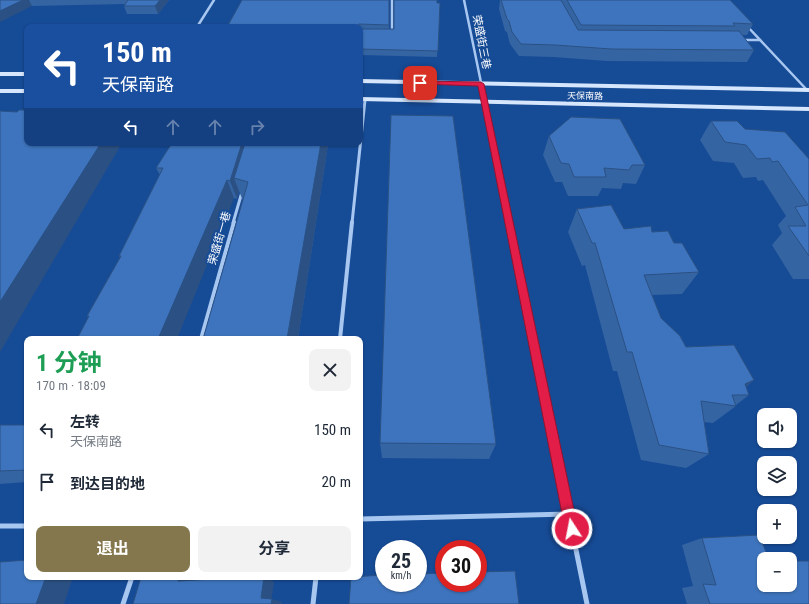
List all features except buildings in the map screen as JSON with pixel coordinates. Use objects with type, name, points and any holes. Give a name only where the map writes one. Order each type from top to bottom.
[{"type":"street","points":[[199,24],[214,0]]},
{"type":"street","points":[[392,0],[392,34]]},
{"type":"street","name":"荣盛街三巷","points":[[464,0],[587,604]]},
{"type":"street","points":[[744,23],[808,90]]},
{"type":"street","points":[[737,40],[760,40]]},
{"type":"street","points":[[0,74],[24,74]]},
{"type":"street","name":"天保南路","points":[[363,81],[808,90]]},
{"type":"street","points":[[0,91],[24,92]]},
{"type":"street","name":"天保南路","points":[[363,100],[809,109]]},
{"type":"street","points":[[340,336],[358,146]]},
{"type":"street","name":"荣盛街一巷","points":[[202,336],[243,188]]},
{"type":"street","points":[[363,519],[569,514]]},
{"type":"street","points":[[0,526],[24,526]]},
{"type":"street","points":[[123,604],[131,580]]},
{"type":"street","points":[[313,604],[316,580]]},
{"type":"route","points":[[420,83],[481,84],[572,529]]}]
